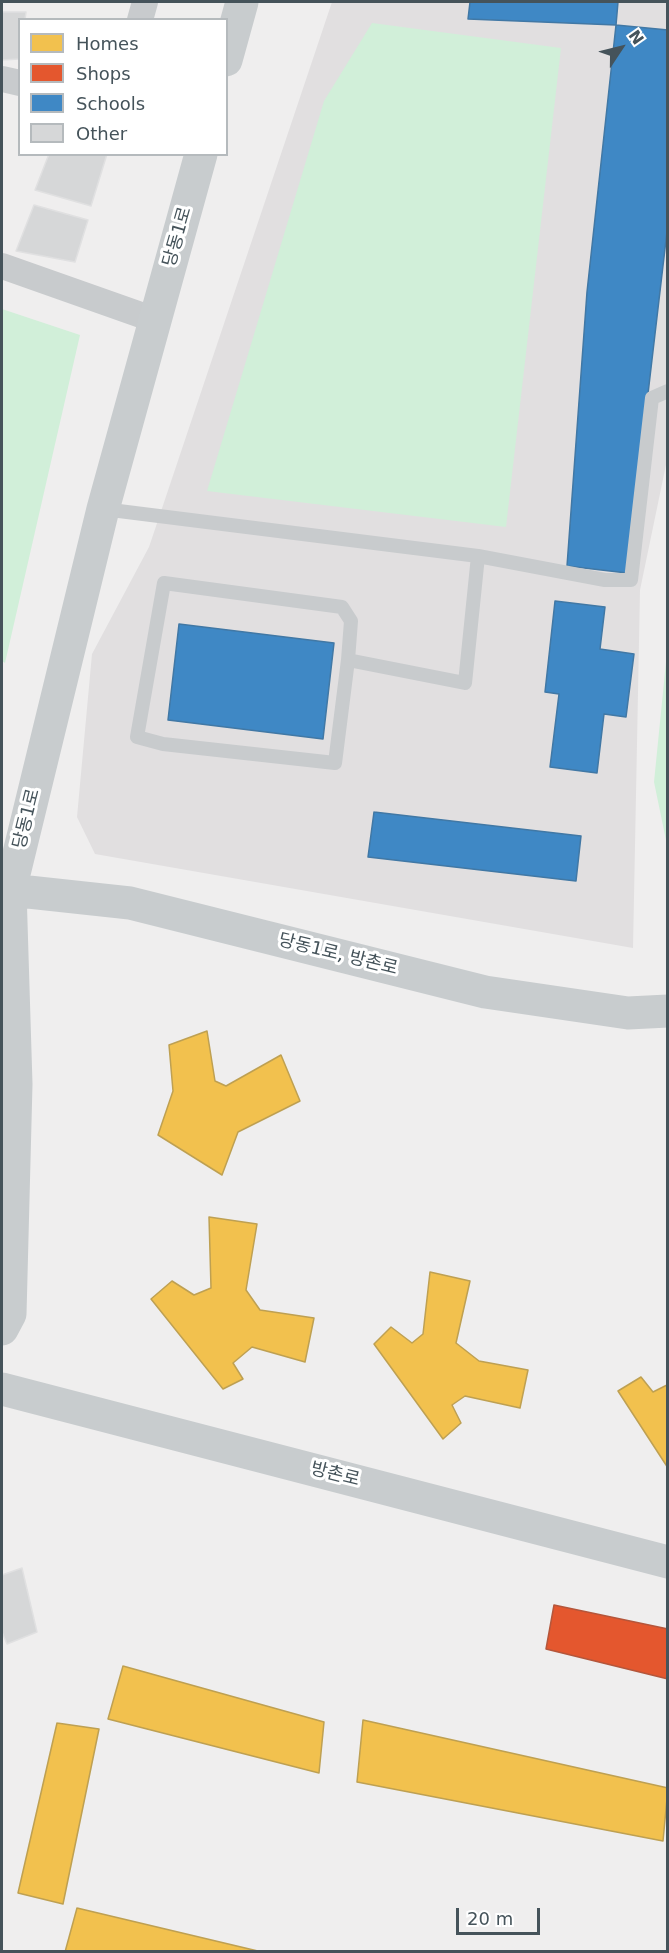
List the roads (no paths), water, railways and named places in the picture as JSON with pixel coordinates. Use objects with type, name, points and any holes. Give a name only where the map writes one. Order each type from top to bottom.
[{"type":"street","points":[[141,18],[145,2]]},
{"type":"street","points":[[228,53],[242,2]]},
{"type":"street","points":[[2,79],[18,82]]},
{"type":"street","name":"당동1로","points":[[2,1329],[10,1314],[16,1084],[6,889],[103,509],[200,156]]},
{"type":"street","points":[[2,266],[155,320]]},
{"type":"street","name":"당동1로, 방촌로","points":[[6,889],[130,903],[485,992],[628,1013],[668,1011]]},
{"type":"street","name":"방촌로","points":[[2,1389],[668,1562]]},
{"type":"lane","points":[[103,509],[478,556],[605,580],[632,580],[652,398],[668,391]]},
{"type":"lane","points":[[348,660],[465,682],[478,556]]},
{"type":"lane","points":[[164,583],[342,607],[351,621],[348,660],[335,763],[163,744],[137,737],[164,583]]}]
